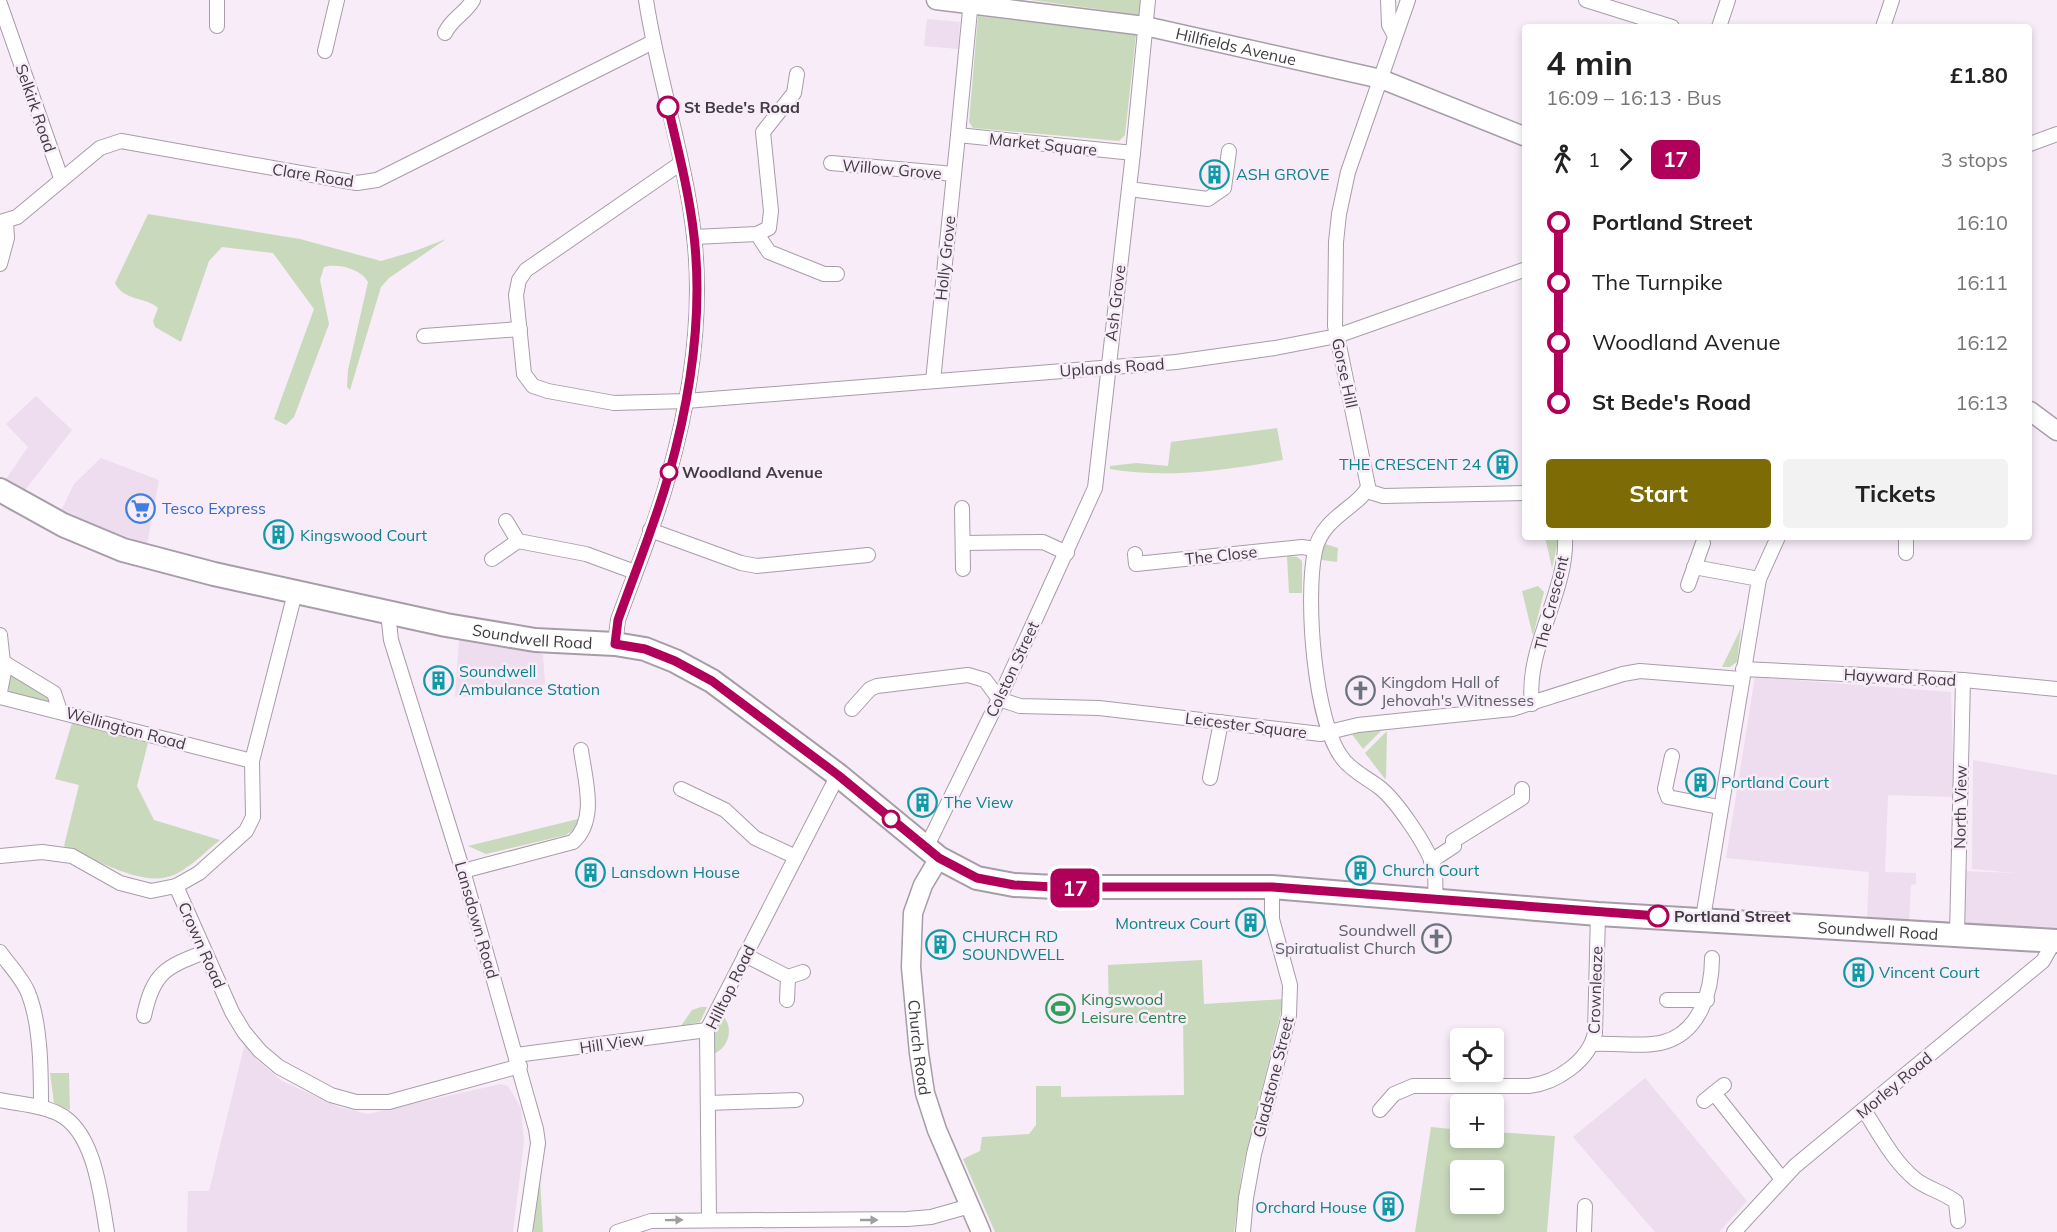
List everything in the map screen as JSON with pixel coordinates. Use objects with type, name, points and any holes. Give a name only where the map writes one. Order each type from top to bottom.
[{"type":"main road","name":"Soundwell Road","points":[[0,491],[63,525],[123,550],[388,613],[535,640],[615,644],[645,649],[675,661],[712,681],[838,775],[932,853],[977,878],[1014,885],[1109,888],[1272,887],[1598,914],[1702,918],[2055,941]]},
{"type":"street","points":[[217,0],[217,26]]},
{"type":"street","points":[[325,51],[337,0]]},
{"type":"street","points":[[445,33],[451,20],[463,14],[472,0]]},
{"type":"street","points":[[615,644],[618,620],[669,476],[686,401],[695,313],[694,237],[681,163],[652,42],[646,0]]},
{"type":"street","name":"Hillfields Avenue","points":[[936,0],[971,2],[1145,26],[1381,79],[1522,134]]},
{"type":"street","points":[[1133,153],[1148,0]]},
{"type":"street","points":[[1388,0],[1390,29],[1395,36]]},
{"type":"street","name":"Gorse Hill","points":[[1367,490],[1367,474],[1336,336],[1334,294],[1339,214],[1356,146],[1408,0]]},
{"type":"street","points":[[1586,0],[1662,24]]},
{"type":"street","points":[[1720,24],[1728,0]]},
{"type":"street","points":[[1884,24],[1892,0]]},
{"type":"street","points":[[958,135],[971,2]]},
{"type":"street","name":"Selkirk Road","points":[[0,4],[61,178]]},
{"type":"street","name":"Clare Road","points":[[3,222],[17,217],[61,178],[100,148],[121,141],[357,183],[377,180],[652,42]]},
{"type":"street","points":[[694,237],[757,234],[769,228],[771,211],[763,132],[794,93],[797,74]]},
{"type":"street","points":[[2032,143],[2057,134]]},
{"type":"street","name":"Market Square","points":[[958,135],[1133,153]]},
{"type":"street","name":"Holly Grove","points":[[933,381],[958,135]]},
{"type":"street","points":[[1129,189],[1208,199],[1224,188],[1229,151]]},
{"type":"street","name":"Ash Grove","points":[[1095,488],[1133,153]]},
{"type":"street","points":[[681,163],[526,270],[519,280],[516,295],[524,374],[532,386],[548,392],[614,403],[686,401]]},
{"type":"street","name":"Willow Grove","points":[[831,163],[954,174]]},
{"type":"street","points":[[0,264],[8,238],[3,222]]},
{"type":"street","points":[[757,234],[769,252],[824,274],[837,274]]},
{"type":"street","name":"Uplands Road","points":[[686,401],[1176,362],[1336,336],[1522,270]]},
{"type":"street","points":[[424,336],[520,329]]},
{"type":"street","points":[[2032,412],[2057,431]]},
{"type":"street","name":"Colston Street","points":[[932,853],[1095,488]]},
{"type":"street","points":[[1330,734],[1322,707],[1313,641],[1312,591],[1315,549],[1326,528],[1367,490],[1383,496],[1522,493]]},
{"type":"street","points":[[962,508],[963,569]]},
{"type":"street","points":[[506,521],[518,541]]},
{"type":"street","points":[[650,530],[741,563],[757,566],[868,555]]},
{"type":"street","name":"The Crescent","points":[[1532,704],[1532,675],[1563,558],[1565,540]]},
{"type":"street","points":[[1702,918],[1759,579],[1777,540]]},
{"type":"street","points":[[1906,540],[1906,553]]},
{"type":"street","points":[[492,559],[518,541],[586,554],[635,572]]},
{"type":"street","points":[[963,543],[1043,543],[1066,553]]},
{"type":"street","points":[[1688,585],[1703,543]]},
{"type":"street","name":"The Close","points":[[1135,554],[1136,564],[1302,547],[1315,549]]},
{"type":"street","points":[[1694,567],[1759,579]]},
{"type":"street","name":"Crown Road","points":[[295,592],[252,761],[254,817],[246,831],[199,873],[176,886],[232,1012],[260,1051],[279,1067],[331,1095],[356,1102],[389,1102],[518,1061]]},
{"type":"street","name":"Lansdown Road","points":[[388,613],[391,640],[463,871],[518,1061],[538,1143],[525,1232]]},
{"type":"street","points":[[0,635],[3,662],[0,692]]},
{"type":"street","points":[[3,662],[54,693],[60,711]]},
{"type":"street","name":"Hayward Road","points":[[1330,734],[1358,725],[1512,709],[1623,674],[1640,671],[1964,680],[2057,688]]},
{"type":"street","points":[[852,709],[870,689],[877,686],[968,675],[985,680],[999,699]]},
{"type":"street","name":"North View","points":[[1957,934],[1964,680]]},
{"type":"street","name":"Wellington Road","points":[[0,697],[252,761]]},
{"type":"street","name":"Leicester Square","points":[[999,699],[1026,707],[1099,708],[1313,734],[1330,734],[1346,764],[1380,788],[1396,804],[1431,861],[1435,872],[1435,901]]},
{"type":"street","points":[[1210,778],[1221,722]]},
{"type":"street","points":[[463,871],[573,842],[584,833],[588,820],[581,750]]},
{"type":"street","points":[[1672,756],[1665,789],[1668,797],[1719,807]]},
{"type":"street","name":"Hilltop Road","points":[[709,1219],[707,1030],[838,775]]},
{"type":"street","points":[[681,789],[725,810],[755,838],[796,857]]},
{"type":"street","points":[[1431,861],[1454,846],[1453,841],[1522,798],[1522,789]]},
{"type":"street","points":[[0,856],[42,852],[60,854],[80,859],[132,887],[159,891],[176,886]]},
{"type":"street","name":"Church Road","points":[[932,853],[913,913],[911,967],[919,1053],[925,1093],[937,1130],[981,1232]]},
{"type":"street","name":"Gladstone Street","points":[[1243,1232],[1250,1170],[1289,1016],[1290,985],[1272,919],[1272,887]]},
{"type":"street","name":"Crownleaze","points":[[1380,1110],[1390,1089],[1424,1084],[1529,1086],[1546,1082],[1577,1063],[1593,1044],[1596,1024],[1598,914]]},
{"type":"street","name":"Morley Road","points":[[1734,1232],[1782,1179],[2043,961],[2055,941]]},
{"type":"street","points":[[0,952],[29,993],[34,1012],[41,1107]]},
{"type":"street","points":[[144,1016],[149,991],[166,968],[205,952]]},
{"type":"street","points":[[745,956],[788,977],[804,972]]},
{"type":"street","points":[[1593,1044],[1666,1041],[1681,1032],[1707,1000],[1712,958]]},
{"type":"street","points":[[787,1000],[788,977]]},
{"type":"street","points":[[1667,1000],[1707,1000]]},
{"type":"street","name":"Hill View","points":[[518,1061],[707,1030]]},
{"type":"street","points":[[1714,1093],[1782,1179]]},
{"type":"street","points":[[0,1100],[41,1107],[60,1114],[76,1127],[88,1150],[98,1178],[107,1232]]},
{"type":"street","points":[[708,1103],[796,1100]]},
{"type":"street","points":[[1864,1110],[1893,1155],[1916,1180],[1956,1202],[1958,1221]]},
{"type":"street","points":[[617,1232],[651,1221],[907,1219],[932,1217],[970,1206]]},
{"type":"street","points":[[1584,1232],[1585,1206]]},
{"type":"shaded area","points":[[927,19],[960,22],[958,49],[924,46]]},
{"type":"shaded area","points":[[36,396],[72,430],[22,494],[4,482],[28,447],[6,424]]},
{"type":"shaded area","points":[[101,458],[159,480],[147,545],[61,511],[74,484]]},
{"type":"shaded area","points":[[459,640],[543,654],[545,684],[516,696],[455,697]]},
{"type":"shaded area","points":[[1755,677],[1951,692],[1954,797],[1888,795],[1885,872],[1916,873],[1916,884],[1911,885],[1909,922],[1867,919],[1869,872],[1726,858]]},
{"type":"shaded area","points":[[1973,760],[2057,775],[2057,932],[1962,922],[1964,871],[2015,873],[1972,869]]},
{"type":"shaded area","points":[[245,1043],[257,1060],[282,1081],[339,1107],[368,1114],[501,1084],[508,1086],[521,1108],[524,1143],[513,1232],[187,1232],[188,1191],[209,1191]]},
{"type":"shaded area","points":[[1645,1078],[1747,1201],[1719,1232],[1655,1232],[1573,1137]]},
{"type":"green space","points":[[1031,0],[1140,0],[1140,15]]},
{"type":"green space","points":[[978,16],[1136,35],[1125,135],[1119,141],[973,128],[969,122]]},
{"type":"green space","points":[[148,214],[300,239],[381,261],[446,239],[389,278],[381,287],[350,390],[347,387],[348,370],[368,282],[355,270],[336,266],[324,267],[320,280],[329,324],[294,417],[286,425],[274,419],[314,309],[273,253],[222,247],[209,261],[181,342],[155,327],[153,321],[158,308],[129,296],[115,283]]},
{"type":"green space","points":[[1277,428],[1283,460],[1196,472],[1153,473],[1110,469],[1110,466],[1136,463],[1168,466],[1171,442]]},
{"type":"green space","points":[[1546,540],[1558,540],[1552,568]]},
{"type":"green space","points":[[1325,544],[1338,548],[1337,562],[1322,560]]},
{"type":"green space","points":[[1287,556],[1297,557],[1302,561],[1302,593],[1289,593]]},
{"type":"green space","points":[[1538,586],[1544,592],[1533,636],[1522,591]]},
{"type":"green space","points":[[1741,628],[1737,662],[1730,667],[1722,667]]},
{"type":"green space","points":[[13,672],[47,695],[51,701],[49,703],[14,695],[9,691],[9,674]]},
{"type":"green space","points":[[72,723],[148,743],[137,786],[154,820],[220,840],[188,867],[164,878],[135,875],[64,846],[79,785],[55,779]]},
{"type":"green space","points":[[1384,728],[1363,749],[1351,733]]},
{"type":"green space","points":[[1387,731],[1386,778],[1385,779],[1365,753]]},
{"type":"green space","points":[[582,818],[576,828],[566,835],[486,854],[468,846]]},
{"type":"green space","points":[[1202,960],[1204,1004],[1284,999],[1242,1170],[1234,1232],[995,1232],[963,1159],[980,1151],[982,1137],[1029,1134],[1036,1125],[1036,1086],[1061,1086],[1061,1097],[1184,1095],[1183,1016],[1147,1016],[1146,1023],[1109,1023],[1108,965]]},
{"type":"green space","points":[[707,1007],[700,1022],[681,1026],[692,1010]]},
{"type":"green space","points":[[723,1016],[728,1026],[728,1037],[723,1047],[714,1054],[715,1033]]},
{"type":"green space","points":[[50,1073],[69,1073],[70,1110],[54,1103]]},
{"type":"green space","points":[[1431,1127],[1450,1129],[1450,1148],[1504,1148],[1504,1133],[1555,1136],[1547,1232],[1415,1232]]},
{"type":"green space","points":[[540,1179],[543,1232],[534,1232],[533,1230]]},
{"type":"bus line","name":"17","points":[[668,107],[694,237],[695,313],[686,401],[669,476],[618,620],[615,644],[645,649],[675,661],[712,681],[838,775],[939,858],[977,878],[1014,885],[1054,887],[1109,888],[1191,885],[1272,887],[1516,908],[1658,916]]},
{"type":"place","name":"St Bede's Road","points":[[668,107]]},
{"type":"place","name":"ASH GROVE","points":[[1215,174]]},
{"type":"place","name":"THE CRESCENT 24","points":[[1502,464]]},
{"type":"place","name":"Woodland Avenue","points":[[669,472]]},
{"type":"place","name":"Tesco Express","points":[[141,508]]},
{"type":"place","name":"Kingswood Court","points":[[279,535]]},
{"type":"place","name":"Soundwell Ambulance Station","points":[[438,680]]},
{"type":"place","name":"Kingdom Hall of Jehovah's Witnesses","points":[[1360,691]]},
{"type":"place","name":"Portland Court","points":[[1700,782]]},
{"type":"place","name":"The View","points":[[923,802]]},
{"type":"place","name":"Church Court","points":[[1361,870]]},
{"type":"place","name":"Lansdown House","points":[[590,872]]},
{"type":"place","name":"Portland Street","points":[[1658,916]]},
{"type":"place","name":"Montreux Court","points":[[1251,923]]},
{"type":"place","name":"Soundwell Spiratualist Church","points":[[1437,939]]},
{"type":"place","name":"CHURCH RD SOUNDWELL","points":[[941,945]]},
{"type":"place","name":"Vincent Court","points":[[1858,972]]},
{"type":"place","name":"Kingswood Leisure Centre","points":[[1060,1008]]},
{"type":"place","name":"Orchard House","points":[[1388,1207]]}]
